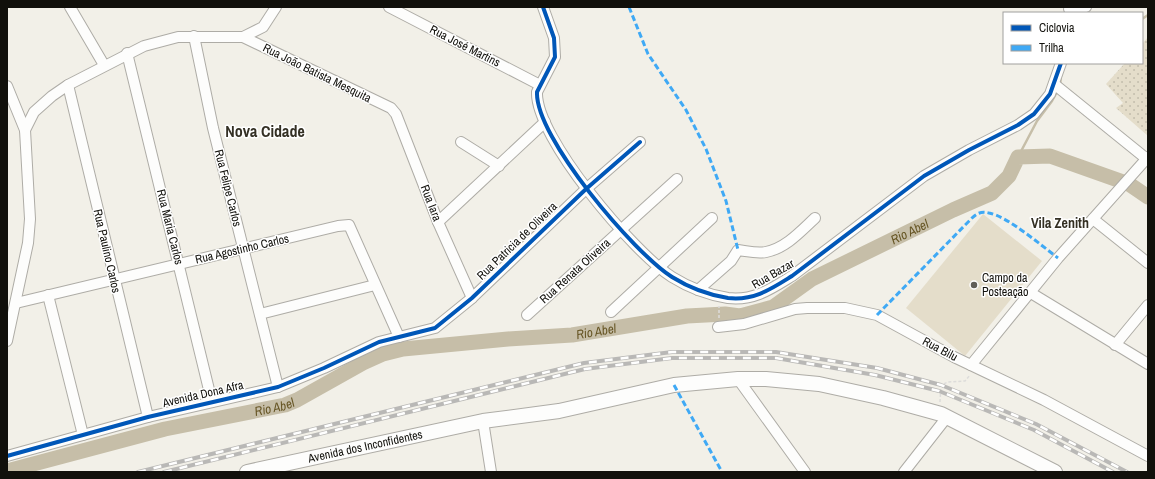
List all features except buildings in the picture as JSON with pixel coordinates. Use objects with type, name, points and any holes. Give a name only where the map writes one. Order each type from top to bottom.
[{"type":"main road","name":"Avenida dos Inconfidentes","points":[[247,472],[483,421],[559,411],[674,385],[738,379],[766,379],[819,384],[883,398],[944,415]]},
{"type":"main road","points":[[944,415],[1055,472]]},
{"type":"street","points":[[70,7],[104,65]]},
{"type":"street","points":[[25,130],[34,112],[68,85],[127,53],[165,40],[194,36],[218,38],[243,37],[262,28],[276,7]]},
{"type":"street","name":"Rua José Martins","points":[[389,7],[540,85]]},
{"type":"street","points":[[540,85],[553,62],[556,47],[543,7]]},
{"type":"street","points":[[1068,10],[1086,7]]},
{"type":"street","name":"Rua Felipe Carlos","points":[[194,36],[213,128],[278,387]]},
{"type":"street","name":"Rua João Batista Mesquita","points":[[243,37],[391,108]]},
{"type":"street","name":"Rua Maria Carlos","points":[[127,53],[212,402]]},
{"type":"street","name":"Rua Bazar","points":[[540,85],[537,96],[545,122],[554,142],[586,189],[621,230],[659,267],[671,276],[698,290],[714,295],[742,298],[764,294],[792,276],[924,176],[969,150],[1018,125],[1034,114],[1056,86],[1061,64]]},
{"type":"street","name":"Rua Paulino Carlos","points":[[68,85],[148,417]]},
{"type":"street","points":[[7,86],[25,130],[30,219],[28,243],[7,341]]},
{"type":"street","points":[[974,367],[1058,258],[1148,159],[1056,86]]},
{"type":"street","name":"Rua Iara","points":[[391,108],[400,121],[438,222],[472,298]]},
{"type":"street","points":[[438,222],[545,122]]},
{"type":"street","points":[[461,142],[498,166]]},
{"type":"street","name":"Rua Patricia de Oliveira","points":[[399,337],[435,328],[472,298],[586,189],[640,142]]},
{"type":"street","name":"Rua Renata Oliveira","points":[[527,315],[677,179]]},
{"type":"street","points":[[611,312],[712,218]]},
{"type":"street","points":[[698,290],[731,261],[738,250],[760,253],[771,251],[783,245],[815,218]]},
{"type":"street","points":[[1093,219],[1148,263]]},
{"type":"street","name":"Rua Agostinho Carlos","points":[[16,303],[243,248],[338,226],[349,225],[399,337]]},
{"type":"street","points":[[260,314],[375,285]]},
{"type":"street","points":[[1032,293],[1148,364]]},
{"type":"street","points":[[48,295],[83,435]]},
{"type":"street","points":[[1115,345],[1148,305]]},
{"type":"street","name":"Rua Bilu","points":[[718,324],[744,324],[795,309],[826,307],[845,308],[877,316],[974,367],[1044,400],[1148,456]]},
{"type":"street","name":"Avenida Dona Afra","points":[[7,456],[148,417],[278,387],[324,368],[362,348],[399,337]]},
{"type":"street","points":[[738,379],[805,472]]},
{"type":"street","points":[[904,472],[944,415]]},
{"type":"street","points":[[483,421],[491,472]]},
{"type":"path","points":[[718,324],[719,307]]},
{"type":"path","points":[[944,415],[939,391],[941,385],[965,381],[974,367]]},
{"type":"shaded area","points":[[1148,37],[1148,136],[1116,108],[1123,103],[1106,84],[1124,64],[1143,64],[1143,43]]},
{"type":"shaded area","name":"Campo da Posteação","points":[[983,214],[1042,261],[965,356],[906,308]]},
{"type":"waterway","points":[[1143,18],[1148,15]]},
{"type":"waterway","points":[[1060,86],[1061,75]]},
{"type":"waterway","points":[[1018,157],[1037,121],[1052,101],[1058,90]]},
{"type":"waterway","name":"Rio Abel","points":[[7,471],[165,429],[285,405],[297,400],[363,363],[383,354],[403,349],[508,339],[572,335],[687,316],[725,314],[740,316],[773,307],[812,279],[953,210],[992,193],[1009,176],[1018,157],[1050,156],[1129,184],[1148,197]]},
{"type":"railway","points":[[138,472],[584,363],[672,352],[776,352],[877,368],[941,385],[1036,424],[1127,472]]},
{"type":"railway","points":[[164,472],[585,369],[672,358],[776,358],[875,375],[939,391],[1034,430],[1113,472]]},
{"type":"marked path","points":[[629,7],[648,54],[686,110],[706,149],[726,201],[738,250]]},
{"type":"marked path","points":[[877,315],[972,218],[980,213],[984,212],[996,215],[1015,225],[1058,258]]},
{"type":"marked path","points":[[674,385],[722,472]]},
{"type":"cycle path","points":[[543,7],[554,38],[555,57],[537,92],[541,112],[552,137],[569,164],[612,220],[655,264],[672,277],[685,284],[706,293],[728,298],[746,298],[754,296],[792,276],[924,176],[969,150],[1018,125],[1034,114],[1050,94],[1061,64]]},
{"type":"cycle path","points":[[7,456],[148,417],[278,387],[324,368],[379,342],[435,328],[472,298],[586,189],[640,142]]},
{"type":"place","name":"Campo da Posteação","points":[[974,285]]},
{"type":"district","name":"Nova Cidade","points":[[265,131]]},
{"type":"district","name":"Vila Zenith","points":[[1060,223]]}]
